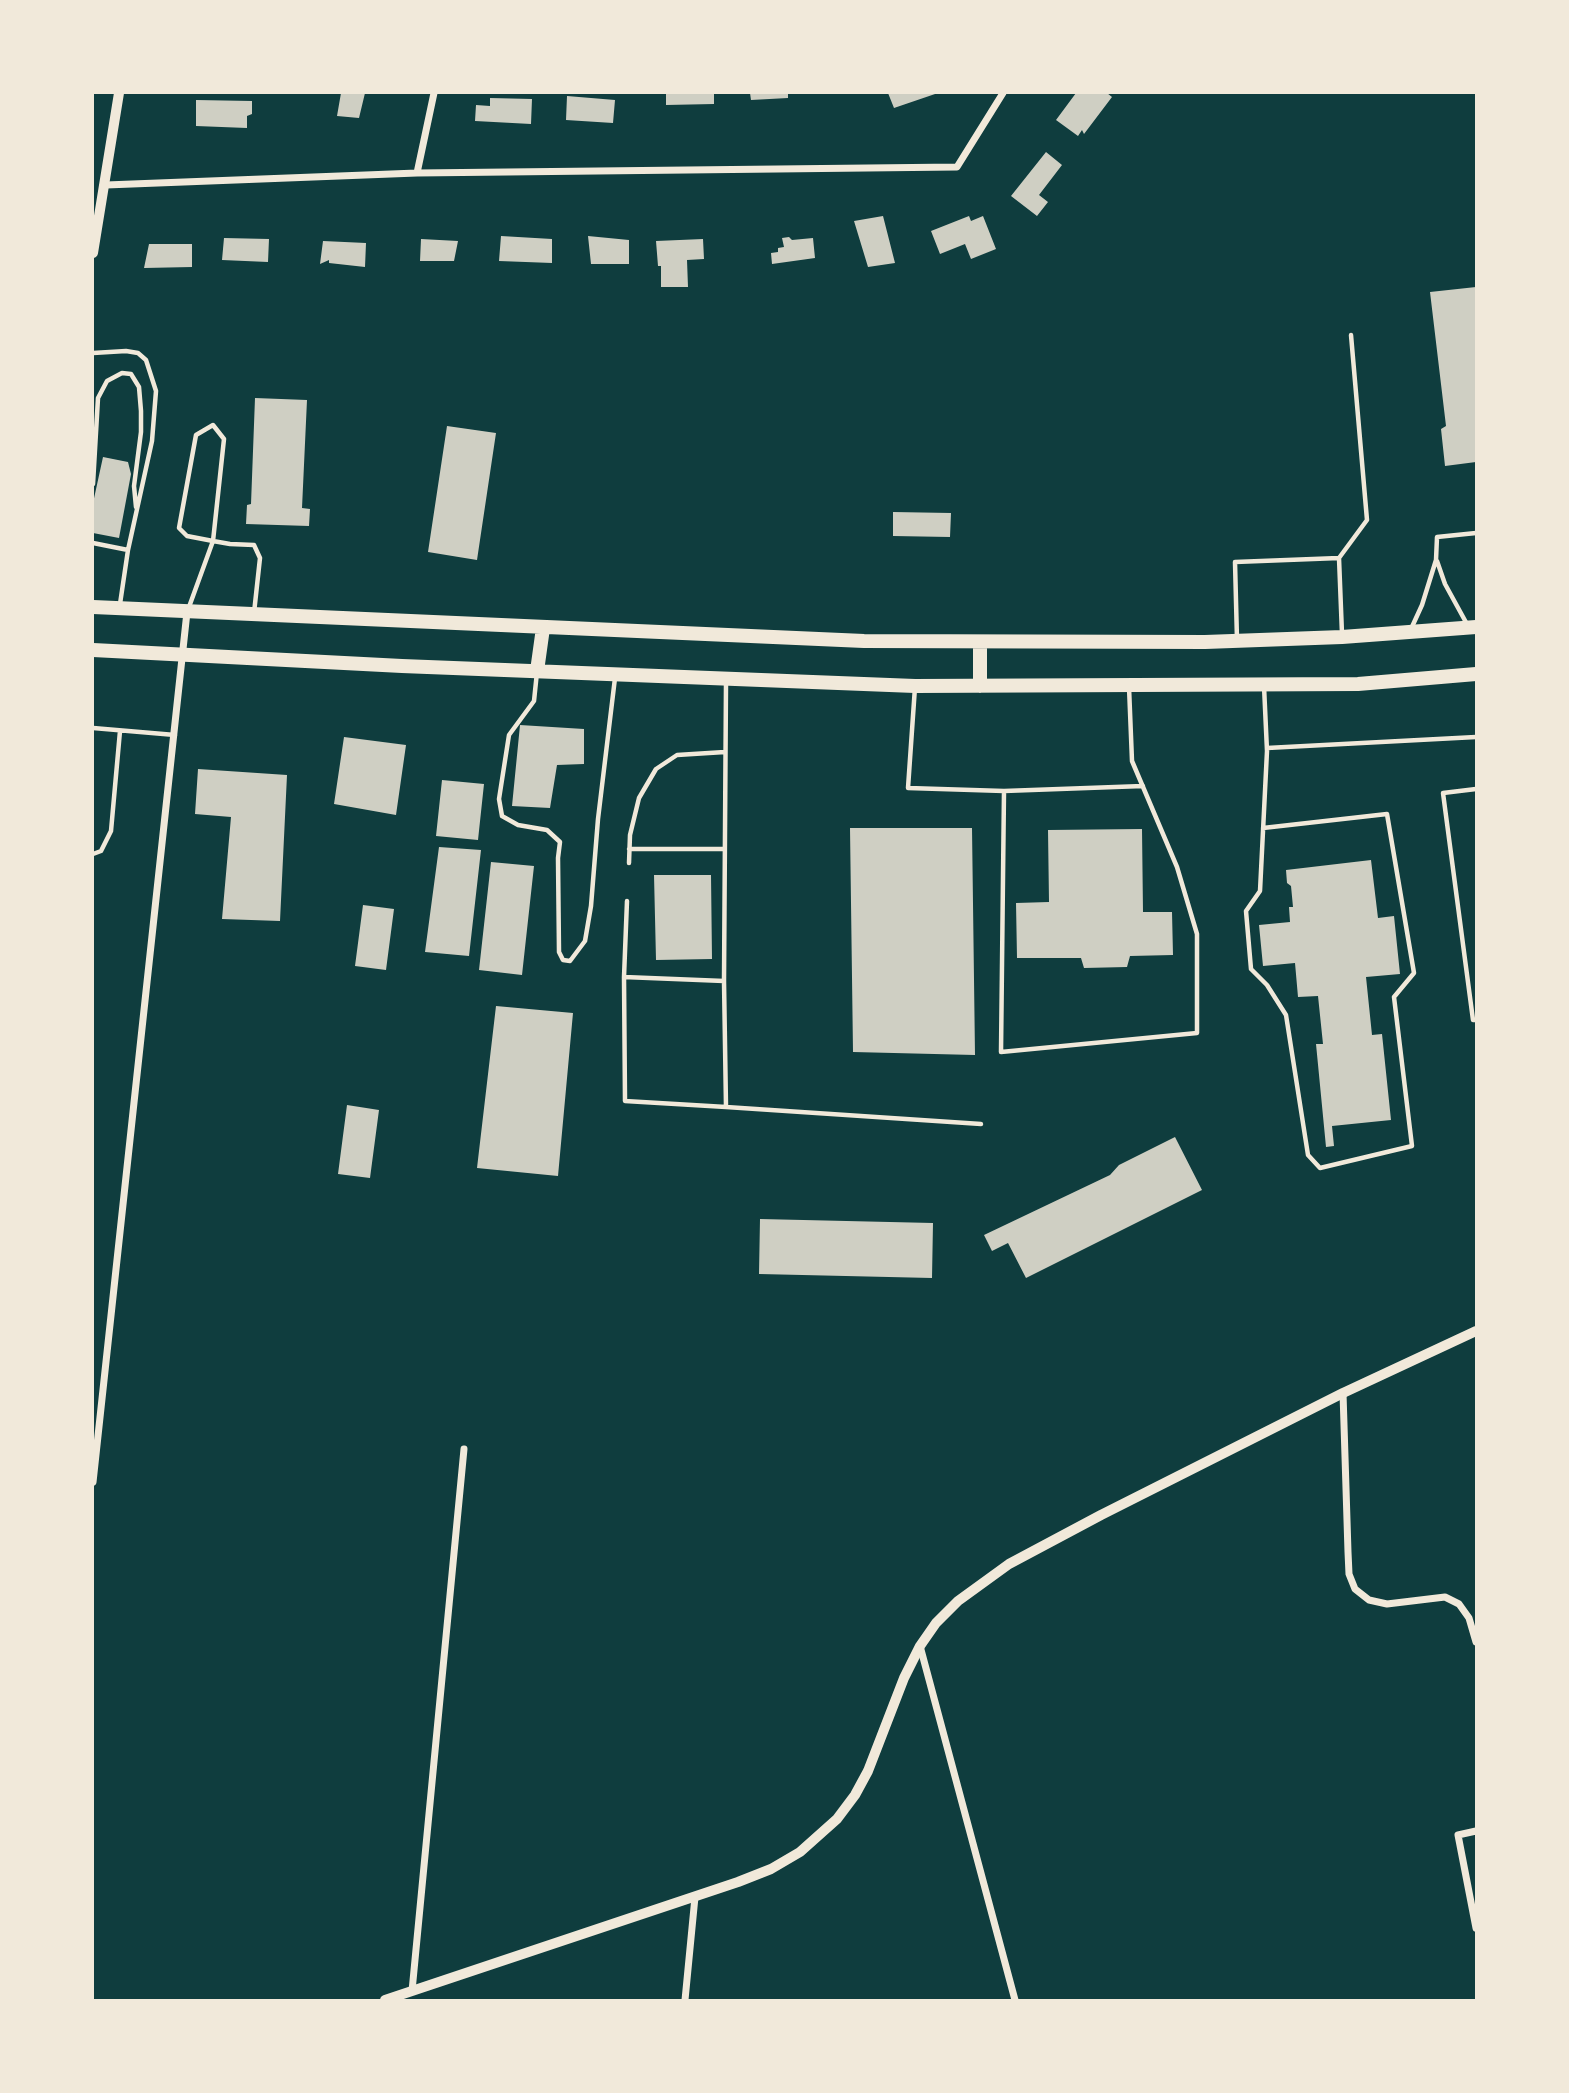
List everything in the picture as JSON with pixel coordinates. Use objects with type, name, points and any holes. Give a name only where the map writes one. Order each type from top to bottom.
[{"type":"highway","points":[[93,607],[864,641],[1237,641],[1342,637],[1473,627]]},
{"type":"highway","points":[[537,671],[543,628]]},
{"type":"highway","points":[[980,642],[980,686]]},
{"type":"highway","points":[[93,650],[402,666],[915,686],[1358,684],[1476,674]]},
{"type":"street","points":[[93,253],[119,93]]},
{"type":"street","points":[[417,173],[434,93]]},
{"type":"street","points":[[106,185],[417,173],[957,166],[1003,93]]},
{"type":"street","points":[[93,1482],[187,611]]},
{"type":"street","points":[[385,2000],[695,1898],[771,1869],[800,1852],[837,1819],[868,1772],[904,1678],[920,1646],[936,1623],[958,1601],[1009,1564],[1343,1393],[1476,1331]]},
{"type":"street","points":[[1343,1393],[1349,1574],[1355,1589],[1369,1600],[1387,1604],[1445,1597],[1459,1604],[1469,1618],[1476,1642]]},
{"type":"street","points":[[412,1991],[464,1450]]},
{"type":"street","points":[[920,1646],[1015,2000]]},
{"type":"street","points":[[1476,1831],[1458,1835],[1476,1928]]},
{"type":"street","points":[[685,2000],[695,1898]]},
{"type":"lane","points":[[1342,637],[1339,558],[1367,520],[1351,335]]},
{"type":"lane","points":[[93,354],[126,351],[138,353],[146,360],[156,391],[152,441],[128,550],[119,608]]},
{"type":"lane","points":[[93,484],[99,398],[107,380],[122,373],[131,374],[139,387],[141,411],[134,486],[136,512]]},
{"type":"lane","points":[[187,611],[213,541],[224,439],[213,425],[196,435],[179,528],[187,536],[213,541],[254,545],[260,558],[253,614]]},
{"type":"lane","points":[[1409,633],[1422,605],[1436,560],[1437,537],[1476,533]]},
{"type":"lane","points":[[93,543],[128,550]]},
{"type":"lane","points":[[1237,641],[1235,562],[1339,558]]},
{"type":"lane","points":[[1436,560],[1445,584],[1473,627]]},
{"type":"lane","points":[[537,671],[534,701],[509,734],[499,799],[502,816],[518,825],[547,830],[561,842],[558,858],[559,952],[563,960],[570,961],[585,941],[591,906],[598,819],[616,674]]},
{"type":"lane","points":[[726,679],[726,1107]]},
{"type":"lane","points":[[1263,828],[1387,814],[1414,973],[1394,997],[1412,1146],[1320,1168],[1308,1155],[1286,1015],[1267,985],[1251,969],[1246,911],[1260,891],[1263,828],[1267,748],[1264,685]]},
{"type":"lane","points":[[915,686],[908,788],[1004,791],[1143,786]]},
{"type":"lane","points":[[1004,791],[1001,1052],[1197,1033],[1197,934],[1177,867],[1132,761],[1129,686]]},
{"type":"lane","points":[[93,728],[175,735]]},
{"type":"lane","points":[[93,854],[101,851],[111,831],[120,731]]},
{"type":"lane","points":[[1267,748],[1476,737]]},
{"type":"lane","points":[[629,863],[630,835],[639,798],[656,769],[677,755],[725,752]]},
{"type":"lane","points":[[1476,789],[1443,793],[1473,1020],[1476,1020]]},
{"type":"lane","points":[[629,849],[724,849]]},
{"type":"lane","points":[[627,901],[624,977],[625,1101],[981,1124]]},
{"type":"lane","points":[[624,977],[724,981]]},
{"type":"building","points":[[341,93],[365,93],[359,118],[337,116]]},
{"type":"building","points":[[666,93],[714,93],[714,104],[666,105]]},
{"type":"building","points":[[750,93],[788,93],[788,98],[751,100]]},
{"type":"building","points":[[888,93],[938,93],[894,108]]},
{"type":"building","points":[[1076,93],[1107,93],[1112,97],[1084,134],[1082,130],[1078,136],[1056,120]]},
{"type":"building","points":[[567,96],[615,100],[613,123],[566,120]]},
{"type":"building","points":[[490,98],[532,99],[531,124],[475,121],[476,105],[490,106]]},
{"type":"building","points":[[196,100],[252,101],[252,114],[247,116],[247,128],[196,126]]},
{"type":"building","points":[[1046,152],[1062,165],[1039,195],[1048,202],[1037,216],[1011,196]]},
{"type":"building","points":[[883,216],[895,263],[868,267],[854,221]]},
{"type":"building","points":[[969,216],[971,221],[983,216],[996,249],[971,259],[965,244],[940,254],[931,231]]},
{"type":"building","points":[[501,236],[552,239],[552,263],[499,261]]},
{"type":"building","points":[[588,236],[629,240],[629,264],[591,264]]},
{"type":"building","points":[[789,237],[792,240],[813,238],[815,258],[772,264],[771,253],[784,247],[782,238]]},
{"type":"building","points":[[224,238],[269,239],[268,262],[222,260]]},
{"type":"building","points":[[421,239],[458,241],[454,261],[420,261]]},
{"type":"building","points":[[703,239],[704,259],[687,260],[688,287],[661,287],[661,266],[658,266],[656,241]]},
{"type":"building","points":[[323,241],[366,243],[365,267],[329,263],[329,260],[320,264]]},
{"type":"building","points":[[149,244],[192,244],[192,267],[144,268]]},
{"type":"building","points":[[1476,287],[1476,462],[1445,466],[1441,429],[1446,426],[1430,292]]},
{"type":"building","points":[[255,398],[307,400],[302,508],[310,509],[309,526],[246,524],[247,505],[251,504]]},
{"type":"building","points":[[447,426],[496,433],[477,560],[428,552]]},
{"type":"building","points":[[103,457],[128,462],[131,474],[119,538],[93,533],[93,503]]},
{"type":"building","points":[[893,512],[951,513],[950,537],[893,536]]},
{"type":"building","points":[[520,725],[584,729],[584,764],[557,765],[550,808],[512,806]]},
{"type":"building","points":[[344,737],[406,745],[396,815],[334,804]]},
{"type":"building","points":[[198,769],[287,775],[280,921],[222,919],[231,817],[195,814]]},
{"type":"building","points":[[442,780],[484,784],[478,840],[436,836]]},
{"type":"building","points":[[850,828],[972,828],[975,1055],[853,1052]]},
{"type":"building","points":[[1142,829],[1143,912],[1172,912],[1173,955],[1130,956],[1127,967],[1084,968],[1081,958],[1017,958],[1016,903],[1049,902],[1048,830]]},
{"type":"building","points":[[439,847],[481,850],[469,956],[425,952]]},
{"type":"building","points":[[1371,860],[1378,918],[1394,916],[1400,974],[1366,977],[1372,1035],[1382,1034],[1391,1120],[1332,1126],[1334,1146],[1326,1147],[1316,1044],[1323,1044],[1318,996],[1298,997],[1295,963],[1263,966],[1259,925],[1290,922],[1289,907],[1293,907],[1286,870]]},
{"type":"building","points":[[491,862],[534,866],[522,975],[479,970]]},
{"type":"building","points":[[654,875],[711,875],[712,959],[656,960]]},
{"type":"building","points":[[363,905],[394,909],[386,970],[355,966]]},
{"type":"building","points":[[496,1006],[573,1013],[558,1176],[477,1168]]},
{"type":"building","points":[[347,1105],[379,1110],[370,1178],[338,1174]]},
{"type":"building","points":[[1175,1137],[1202,1190],[1026,1278],[1008,1243],[992,1251],[984,1235],[1110,1175],[1119,1165]]},
{"type":"building","points":[[760,1219],[933,1223],[932,1278],[759,1274]]}]
